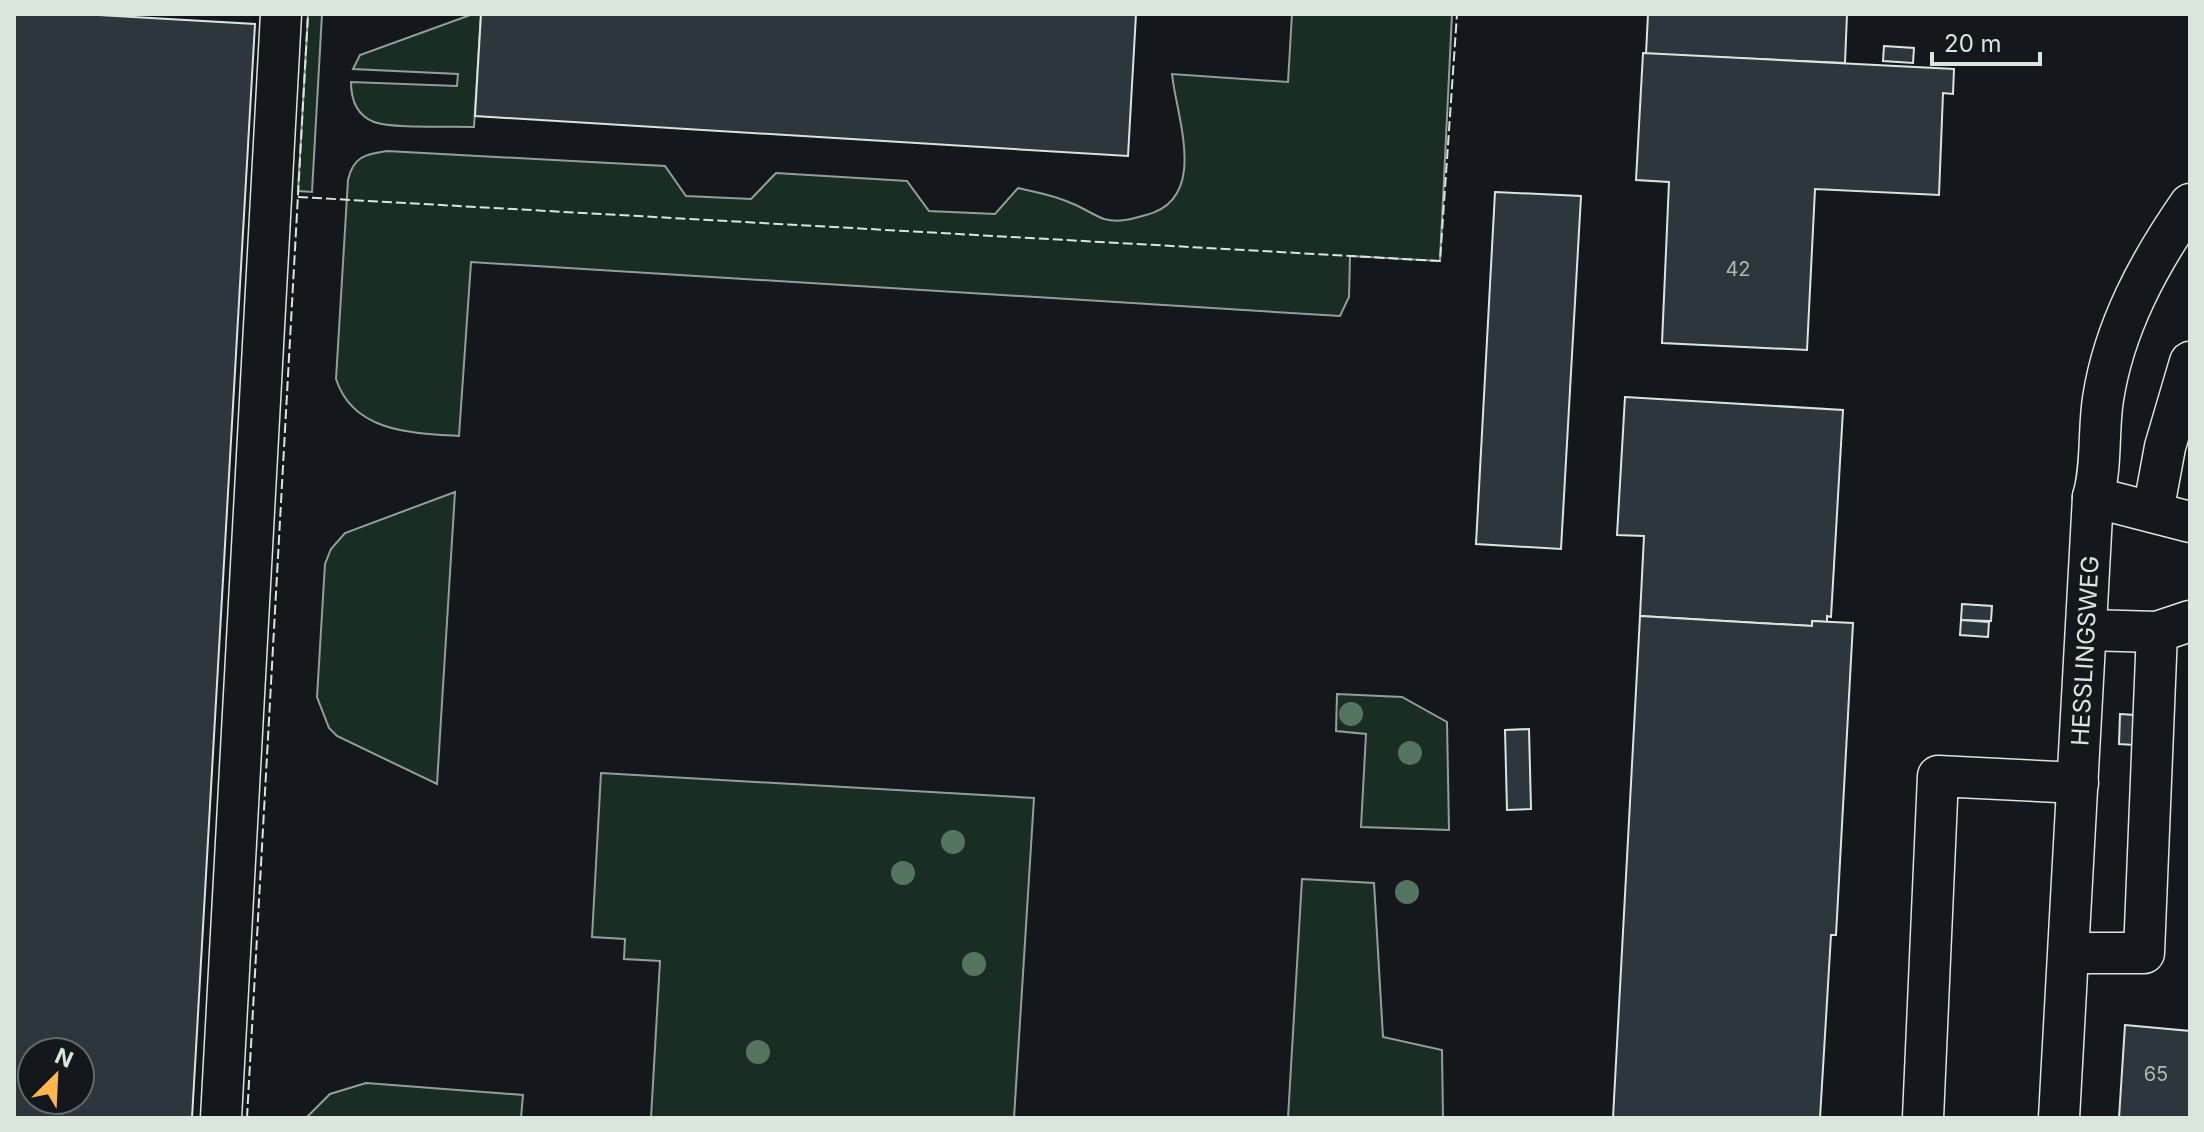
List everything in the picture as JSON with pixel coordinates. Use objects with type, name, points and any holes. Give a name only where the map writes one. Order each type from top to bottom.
[{"type":"street","points":[[221,1118],[281,14]]},
{"type":"street","name":"HESSLINGSWEG","points":[[2059,1118],[2093,497],[2103,398],[2112,355],[2147,271],[2190,204]]},
{"type":"street","points":[[2093,497],[2172,517],[2165,447],[2190,362]]},
{"type":"street","points":[[2069,953],[2144,953],[2174,627],[2087,630]]},
{"type":"street","points":[[1923,1118],[1938,776],[2078,783]]},
{"type":"green space","points":[[308,14],[322,14],[312,192],[298,191]]},
{"type":"green space","points":[[473,14],[481,14],[474,127],[383,124],[368,119],[359,111],[351,82],[457,86],[458,74],[353,69],[360,55]]},
{"type":"green space","points":[[1292,14],[1452,14],[1440,261],[1350,256],[1349,297],[1340,316],[471,262],[459,436],[403,431],[370,420],[344,397],[336,379],[348,180],[353,166],[366,155],[387,151],[665,166],[686,196],[751,199],[776,173],[907,181],[929,211],[995,214],[1018,188],[1065,200],[1104,219],[1125,220],[1166,206],[1178,192],[1184,154],[1172,74],[1288,82]]},
{"type":"green space","points":[[455,492],[437,784],[337,736],[329,728],[317,697],[325,564],[331,549],[345,533]]},
{"type":"green space","points":[[1337,694],[1402,697],[1447,722],[1449,830],[1361,827],[1366,734],[1336,731]]},
{"type":"green space","points":[[601,773],[1034,798],[1014,1118],[651,1118],[660,961],[624,959],[625,939],[592,937]]},
{"type":"green space","points":[[1302,879],[1374,883],[1383,1037],[1442,1050],[1443,1118],[1288,1118]]},
{"type":"green space","points":[[366,1083],[523,1095],[521,1118],[306,1118],[330,1094]]},
{"type":"building","points":[[14,14],[81,14],[255,24],[192,1118],[14,1118]]},
{"type":"building","points":[[481,14],[1136,14],[1128,156],[475,116]]},
{"type":"building","points":[[1648,14],[1847,14],[1845,63],[1646,54]]},
{"type":"building","points":[[1884,46],[1914,48],[1913,63],[1883,61]]},
{"type":"building","points":[[1643,53],[1954,69],[1953,94],[1943,93],[1939,195],[1815,189],[1807,350],[1662,343],[1669,182],[1636,180]]},
{"type":"building","points":[[1495,192],[1581,196],[1561,549],[1476,544]]},
{"type":"building","points":[[1625,397],[1843,410],[1831,617],[1827,616],[1827,622],[1812,621],[1812,626],[1640,616],[1644,536],[1617,535]]},
{"type":"building","points":[[1962,604],[1992,606],[1991,621],[1961,620]]},
{"type":"building","points":[[1640,616],[1812,626],[1812,621],[1853,623],[1836,935],[1831,935],[1820,1118],[1613,1118]]},
{"type":"building","points":[[1961,620],[1989,622],[1988,637],[1960,635]]},
{"type":"building","points":[[2120,714],[2135,715],[2134,745],[2119,744]]},
{"type":"building","points":[[1529,729],[1531,809],[1507,810],[1505,730]]},
{"type":"building","points":[[2125,1025],[2190,1031],[2190,1118],[2119,1118]]},
{"type":"fence","points":[[247,1118],[308,14]]},
{"type":"fence","points":[[298,197],[1440,261],[1457,14]]}]
